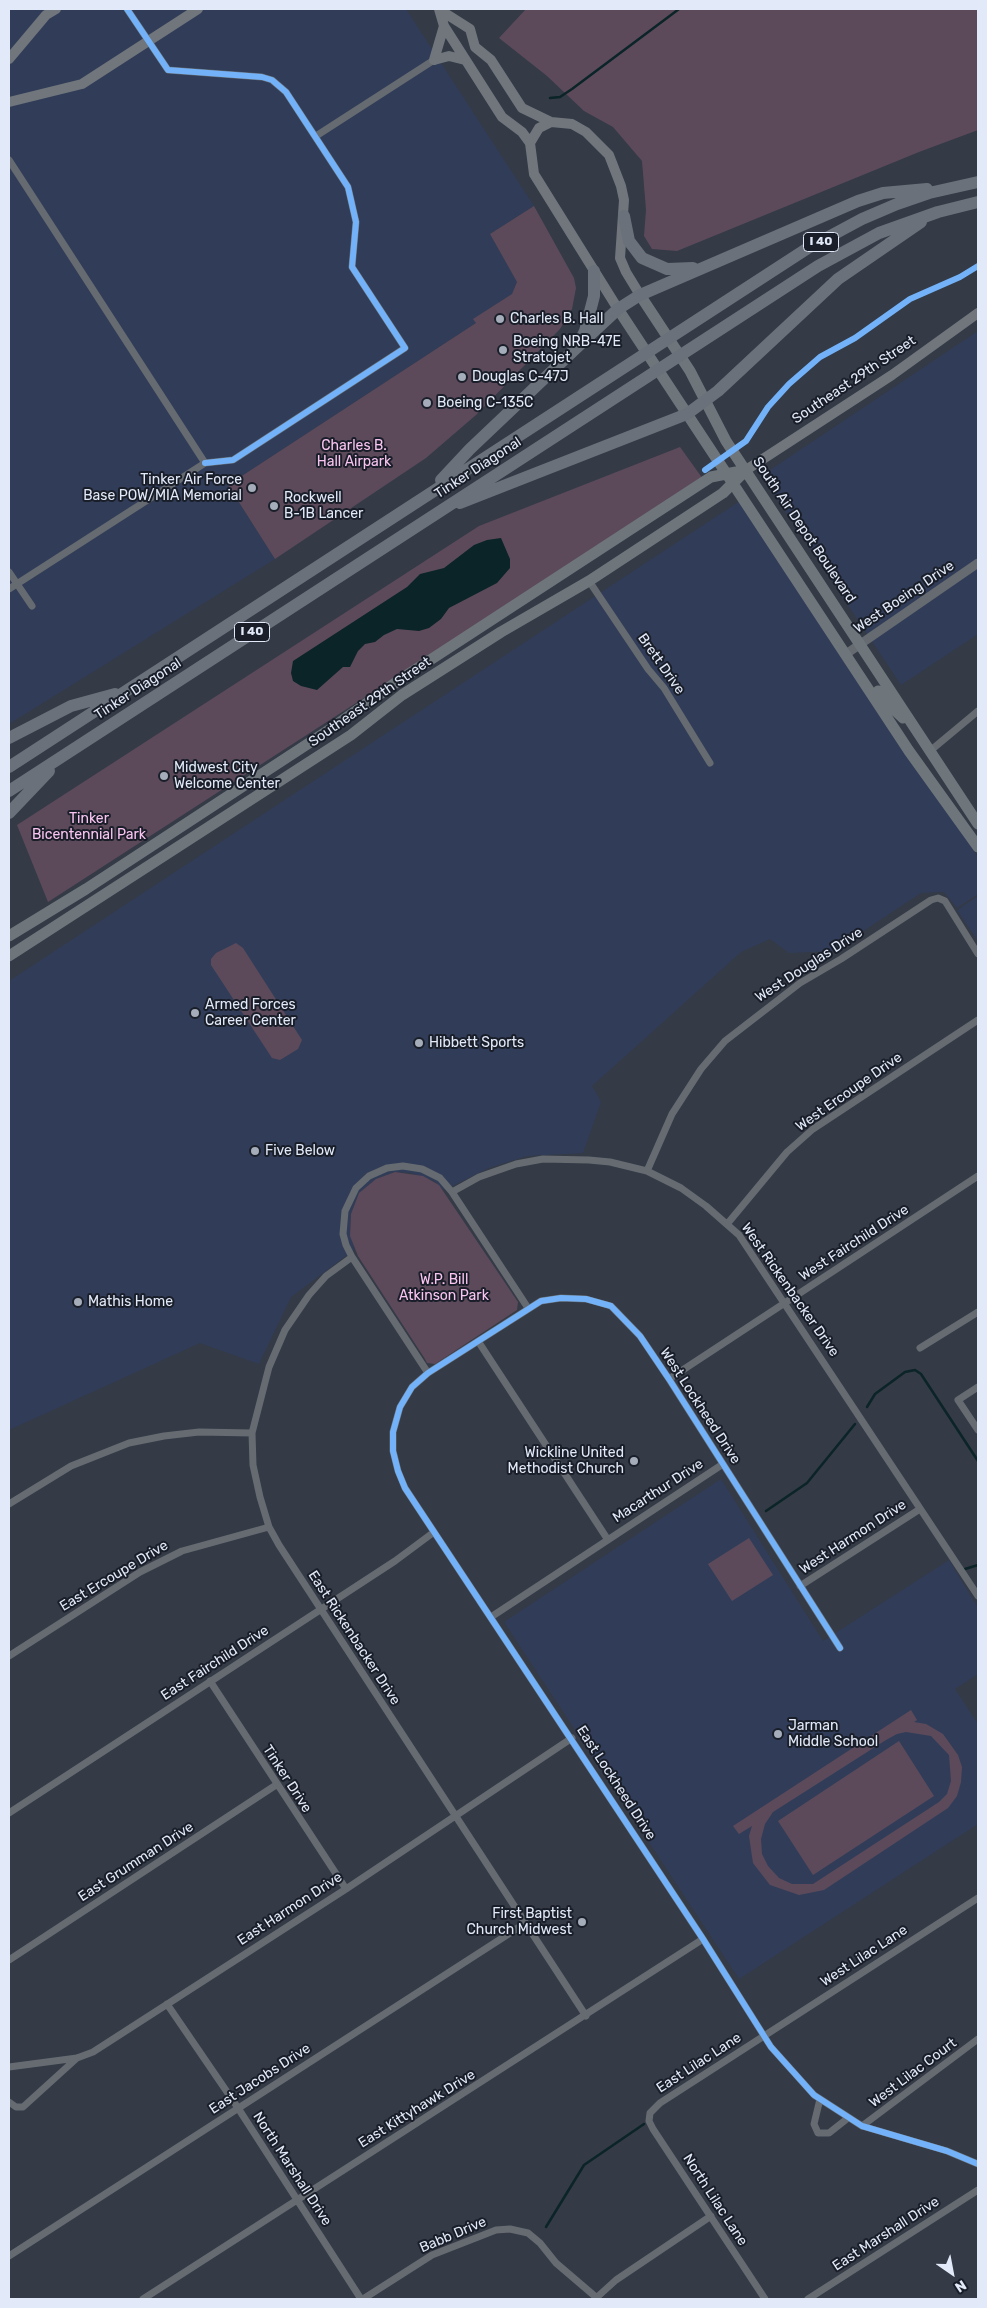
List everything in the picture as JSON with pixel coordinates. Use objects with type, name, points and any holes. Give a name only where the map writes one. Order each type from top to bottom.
[{"type":"highway","name":"Tinker Diagonal","points":[[9,767],[620,370],[840,231],[897,204],[956,186],[978,182]]},
{"type":"highway","points":[[427,496],[470,449],[618,310],[640,295],[866,198],[883,193],[956,186]]},
{"type":"highway","name":"Tinker Diagonal","points":[[9,791],[707,337],[849,248],[879,233],[938,212],[978,202]]},
{"type":"highway","points":[[439,511],[514,484],[687,414],[706,401],[838,279],[938,212]]},
{"type":"highway","points":[[624,216],[629,241],[642,258],[667,269],[701,268]]},
{"type":"highway","points":[[576,349],[590,316],[594,296],[594,271]]},
{"type":"highway","points":[[9,738],[71,706],[127,691]]},
{"type":"highway","points":[[9,813],[66,754]]},
{"type":"main road","points":[[9,58],[46,15],[56,9]]},
{"type":"main road","points":[[9,102],[82,84],[198,9]]},
{"type":"main road","name":"South Air Depot Boulevard","points":[[440,9],[444,26],[502,117],[522,132],[530,144],[534,174],[618,310],[734,484],[852,649],[915,729],[978,824]]},
{"type":"main road","name":"South Air Depot Boulevard","points":[[440,9],[470,29],[475,48],[491,60],[522,108],[551,122],[572,124],[586,132],[609,155],[621,186],[624,216],[620,241],[620,258],[626,272],[690,371],[726,441],[746,470],[852,649],[909,751],[978,846]]},
{"type":"main road","points":[[434,60],[444,26]]},
{"type":"main road","points":[[434,60],[448,56],[465,60]]},
{"type":"main road","points":[[530,144],[539,128],[551,122]]},
{"type":"main road","name":"Southeast 29th Street","points":[[9,956],[337,744],[402,695],[501,632],[589,581],[719,496],[734,484],[746,470],[892,375],[978,313]]},
{"type":"main road","name":"Southeast 29th Street","points":[[9,936],[324,733],[401,679],[711,477],[746,470]]},
{"type":"street","points":[[9,589],[205,464],[233,460],[405,348],[352,267],[356,222],[348,187],[286,92],[272,80],[244,74],[194,73],[168,70],[127,9]]},
{"type":"street","points":[[316,136],[434,60]]},
{"type":"street","points":[[9,160],[205,464]]},
{"type":"street","name":"West Boeing Drive","points":[[852,649],[978,563]]},
{"type":"street","points":[[9,572],[32,606]]},
{"type":"street","name":"Brett Drive","points":[[589,581],[648,669],[664,688],[710,763]]},
{"type":"street","points":[[930,751],[978,711]]},
{"type":"street","name":"West Douglas Drive","points":[[647,1171],[672,1114],[701,1069],[725,1041],[800,983],[841,959],[930,900],[938,898],[945,901],[978,954]]},
{"type":"street","name":"West Ercoupe Drive","points":[[728,1223],[787,1152],[813,1129],[978,1020]]},
{"type":"street","name":"West Rickenbacker Drive","points":[[452,1192],[495,1171],[543,1159],[610,1162],[647,1171],[681,1188],[728,1223],[739,1235],[786,1302],[978,1596]]},
{"type":"street","points":[[428,1373],[352,1257],[343,1234],[345,1211],[356,1188],[369,1176],[394,1166],[412,1167],[440,1178],[452,1192],[528,1308]]},
{"type":"street","name":"West Fairchild Drive","points":[[669,1379],[978,1176]]},
{"type":"street","name":"East Rickenbacker Drive","points":[[352,1257],[326,1276],[309,1295],[285,1330],[269,1367],[252,1433],[253,1464],[269,1527],[320,1610],[586,2016]]},
{"type":"street","name":"West Lockheed Drive","points":[[478,1341],[541,1301],[560,1298],[586,1299],[611,1306],[640,1336],[669,1379],[840,1648]]},
{"type":"street","points":[[920,1348],[978,1312]]},
{"type":"street","points":[[478,1341],[608,1540]]},
{"type":"street","name":"East Lockheed Drive","points":[[478,1341],[428,1373],[412,1387],[400,1407],[393,1432],[393,1451],[405,1488],[572,1738],[764,2036],[792,2072],[820,2100],[862,2126],[947,2151],[978,2164]]},
{"type":"street","points":[[978,1387],[958,1400],[978,1430]]},
{"type":"street","points":[[9,1504],[71,1466],[91,1456],[129,1443],[199,1432],[252,1433]]},
{"type":"street","name":"Macarthur Drive","points":[[490,1617],[723,1464]]},
{"type":"street","name":"West Harmon Drive","points":[[800,1586],[920,1509]]},
{"type":"street","name":"East Ercoupe Drive","points":[[9,1656],[140,1572],[182,1551],[269,1527]]},
{"type":"street","name":"East Fairchild Drive","points":[[9,1813],[395,1561],[434,1532]]},
{"type":"street","name":"Tinker Drive","points":[[210,1681],[276,1785],[346,1889]]},
{"type":"street","name":"East Harmon Drive","points":[[9,2067],[77,2058],[111,2041],[346,1889],[572,1738]]},
{"type":"street","name":"East Grumman Drive","points":[[9,1960],[276,1785]]},
{"type":"street","name":"West Lilac Lane","points":[[764,2036],[978,1898]]},
{"type":"street","name":"East Jacobs Drive","points":[[9,2256],[524,1924]]},
{"type":"street","name":"East Kittyhawk Drive","points":[[143,2299],[586,2016],[703,1939]]},
{"type":"street","name":"North Marshall Drive","points":[[167,2004],[238,2108],[362,2299]]},
{"type":"street","name":"East Lilac Lane","points":[[650,2113],[660,2103],[764,2036]]},
{"type":"street","name":"West Lilac Court","points":[[862,2126],[978,2039]]},
{"type":"street","points":[[9,2102],[16,2107],[23,2107],[77,2058]]},
{"type":"street","points":[[820,2100],[814,2124],[818,2133],[829,2133],[848,2118]]},
{"type":"street","name":"North Lilac Lane","points":[[650,2113],[649,2121],[653,2129],[765,2299]]},
{"type":"street","name":"East Marshall Drive","points":[[808,2299],[978,2190]]},
{"type":"street","points":[[596,2298],[616,2280],[711,2216]]},
{"type":"street","name":"Babb Drive","points":[[362,2299],[432,2255],[496,2230],[528,2233],[540,2243],[556,2263],[596,2298]]},
{"type":"shaded area","points":[[9,9],[406,9],[534,206],[490,234],[517,282],[512,294],[474,319],[476,323],[228,485],[275,559],[9,724]]},
{"type":"shaded area","points":[[978,331],[978,634],[901,685],[766,482],[764,474]]},
{"type":"shaded area","points":[[740,501],[978,857],[978,894],[957,908],[944,892],[921,893],[833,951],[789,953],[770,939],[741,952],[592,1086],[601,1102],[583,1153],[527,1156],[489,1168],[444,1190],[434,1181],[411,1173],[395,1172],[376,1179],[359,1193],[351,1214],[350,1228],[354,1250],[291,1297],[259,1364],[200,1343],[9,1430],[9,981]]},
{"type":"shaded area","points":[[501,538],[510,559],[510,568],[497,583],[449,608],[441,619],[429,628],[419,631],[397,629],[375,642],[365,644],[358,651],[350,667],[343,667],[317,690],[301,686],[293,681],[291,673],[293,661],[407,587],[420,574],[444,568],[474,545],[487,540]]},
{"type":"shaded area","points":[[978,896],[978,941],[957,910]]},
{"type":"shaded area","name":"Jarman Middle School","points":[[721,1479],[823,1641],[949,1560],[978,1608],[978,1674],[955,1689],[978,1724],[978,1824],[739,1979],[504,1622]]},
{"type":"green space","points":[[526,9],[978,9],[978,130],[919,152],[677,251],[652,249],[644,236],[646,210],[642,161],[613,127],[584,111],[547,76],[499,38]]},
{"type":"green space","name":"Charles B. Hall Airpark","points":[[534,206],[574,278],[576,288],[572,309],[560,329],[476,415],[426,458],[275,559],[228,485],[476,323],[473,319],[512,294],[517,282],[490,234]]},
{"type":"green space","name":"Tinker Bicentennial Park","points":[[680,447],[703,479],[48,902],[17,825],[479,526]]},
{"type":"green space","points":[[236,943],[243,948],[302,1040],[298,1049],[280,1060],[272,1058],[211,965],[211,959],[216,953]]},
{"type":"green space","name":"W.P. Bill Atkinson Park","points":[[395,1172],[423,1176],[439,1185],[518,1302],[517,1310],[435,1364],[427,1363],[358,1256],[350,1236],[351,1214],[359,1193],[376,1179]]},
{"type":"green space","points":[[749,1538],[773,1575],[732,1601],[708,1564]]},
{"type":"green space","points":[[911,1710],[917,1720],[914,1722],[926,1724],[943,1734],[958,1755],[962,1767],[961,1782],[957,1796],[948,1808],[824,1890],[799,1895],[770,1885],[753,1863],[749,1836],[752,1826],[739,1834],[733,1826]],"holes":[[[906,1732],[931,1736],[949,1755],[951,1781],[947,1794],[939,1802],[813,1884],[792,1884],[779,1878],[768,1866],[762,1854],[761,1839],[765,1824],[773,1812],[897,1734]]]},
{"type":"green space","points":[[899,1741],[934,1796],[813,1875],[778,1821]]},
{"type":"waterway","points":[[550,98],[560,97],[572,89],[679,9]]},
{"type":"waterway","points":[[867,1407],[875,1394],[905,1372],[915,1370],[921,1374],[978,1461]]},
{"type":"waterway","points":[[766,1511],[807,1483],[855,1424]]},
{"type":"waterway","points":[[965,1569],[978,1565]]},
{"type":"waterway","points":[[546,2227],[584,2165],[644,2124]]},
{"type":"cycle path","points":[[127,9],[168,70],[262,77],[272,80],[286,92],[348,187],[356,222],[352,267],[405,348],[233,460],[205,463]]},
{"type":"cycle path","points":[[705,470],[746,441],[768,407],[789,384],[820,357],[855,338],[910,299],[960,277],[978,266]]},
{"type":"cycle path","points":[[840,1648],[669,1379],[640,1336],[611,1306],[586,1299],[561,1298],[541,1301],[428,1373],[412,1387],[400,1407],[393,1432],[393,1451],[405,1488],[703,1939],[771,2047],[814,2095],[862,2126],[947,2151],[978,2164]]},
{"type":"place","name":"Charles B. Hall","points":[[500,319]]},
{"type":"place","name":"Boeing NRB-47E Stratojet","points":[[503,350]]},
{"type":"place","name":"Douglas C-47J","points":[[462,377]]},
{"type":"place","name":"Boeing C-135C","points":[[427,403]]},
{"type":"place","name":"Tinker Air Force Base POW/MIA Memorial","points":[[252,488]]},
{"type":"place","name":"Rockwell B-1B Lancer","points":[[274,506]]},
{"type":"place","name":"Midwest City Welcome Center","points":[[164,776]]},
{"type":"place","name":"Armed Forces Career Center","points":[[195,1013]]},
{"type":"place","name":"Hibbett Sports","points":[[419,1043]]},
{"type":"place","name":"Five Below","points":[[255,1151]]},
{"type":"place","name":"Mathis Home","points":[[78,1302]]},
{"type":"place","name":"Wickline United Methodist Church","points":[[634,1461]]},
{"type":"place","name":"Jarman Middle School","points":[[778,1734]]},
{"type":"place","name":"First Baptist Church Midwest","points":[[582,1922]]}]
